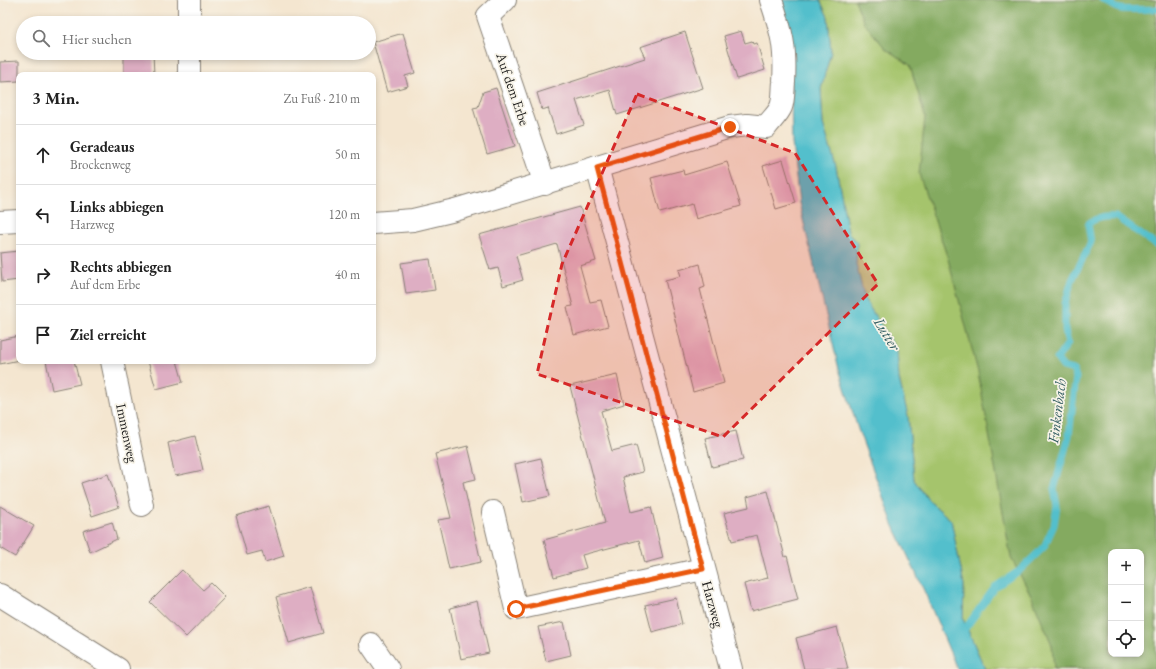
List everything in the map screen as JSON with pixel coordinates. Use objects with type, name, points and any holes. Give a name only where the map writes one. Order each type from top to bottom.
[{"type":"street","points":[[189,0],[189,16]]},
{"type":"street","name":"Auf dem Erbe","points":[[505,0],[488,16],[545,184]]},
{"type":"street","points":[[376,223],[390,223],[432,216],[545,184],[730,127],[747,125],[766,127],[780,108],[783,100],[785,50],[781,28],[771,0]]},
{"type":"street","points":[[189,60],[189,72]]},
{"type":"street","name":"Harzweg","points":[[597,168],[703,569],[731,669]]},
{"type":"street","points":[[0,222],[16,221]]},
{"type":"street","name":"Immenweg","points":[[113,364],[142,505]]},
{"type":"street","points":[[493,512],[516,609],[703,569]]},
{"type":"street","points":[[0,595],[118,669]]},
{"type":"street","points":[[371,644],[388,669]]},
{"type":"highlighted area","points":[[637,94],[795,153],[878,284],[723,437],[537,374],[562,264]]},
{"type":"green space","points":[[820,0],[1156,0],[1156,669],[985,669],[963,619],[964,585],[951,520],[929,501],[914,480],[908,416],[899,379],[897,351],[865,300],[856,264],[857,244],[848,232],[836,167],[823,124],[821,89],[831,52],[828,17]]},
{"type":"green space","points":[[855,0],[1156,0],[1156,669],[1054,669],[1052,645],[1031,595],[1011,558],[978,372],[948,259],[919,174],[925,117],[910,65],[886,49],[864,23]]},
{"type":"water","points":[[778,0],[820,0],[828,17],[831,52],[821,89],[823,124],[836,167],[848,232],[857,243],[856,264],[865,300],[897,351],[899,379],[908,416],[914,480],[929,501],[951,520],[964,585],[963,619],[985,669],[957,669],[926,595],[893,524],[858,429],[839,369],[799,203],[792,143],[791,91]]},
{"type":"building","points":[[741,31],[745,43],[752,41],[753,44],[757,43],[765,70],[737,79],[724,36]]},
{"type":"building","points":[[685,32],[703,88],[617,115],[610,90],[576,100],[584,125],[556,134],[548,108],[542,110],[537,93],[645,58],[640,47]]},
{"type":"building","points":[[403,33],[415,73],[405,76],[408,86],[387,92],[376,53],[376,41]]},
{"type":"building","points":[[124,60],[153,60],[154,72],[124,72]]},
{"type":"building","points":[[19,61],[19,72],[16,72],[16,81],[0,82],[0,62]]},
{"type":"building","points":[[496,88],[515,146],[487,154],[473,108],[478,107],[483,92]]},
{"type":"building","points":[[783,160],[796,203],[776,209],[763,166]]},
{"type":"building","points":[[727,162],[741,206],[696,219],[692,204],[660,213],[651,178],[683,170],[684,175]]},
{"type":"building","points":[[580,207],[596,261],[580,266],[590,302],[601,300],[608,326],[574,335],[567,307],[573,306],[557,244],[516,256],[523,280],[503,286],[498,268],[490,270],[479,235]]},
{"type":"building","points":[[16,251],[16,280],[2,282],[0,253]]},
{"type":"building","points":[[430,259],[435,290],[406,294],[401,263]]},
{"type":"building","points":[[700,264],[705,287],[700,289],[724,383],[693,392],[665,280],[681,276],[679,270]]},
{"type":"building","points":[[16,337],[16,361],[0,364],[0,340]]},
{"type":"building","points":[[47,364],[75,364],[80,384],[52,390]]},
{"type":"building","points":[[149,364],[178,364],[183,382],[156,389]]},
{"type":"building","points":[[617,375],[624,404],[601,411],[612,451],[636,445],[643,472],[623,477],[631,512],[651,507],[663,558],[645,563],[639,540],[582,555],[586,568],[554,577],[544,540],[605,523],[570,386]]},
{"type":"building","points":[[736,431],[743,460],[712,467],[705,438]]},
{"type":"building","points":[[195,436],[203,470],[175,476],[168,443]]},
{"type":"building","points":[[468,446],[476,479],[463,482],[481,562],[449,569],[438,520],[451,518],[435,454]]},
{"type":"building","points":[[541,458],[550,496],[523,502],[515,464]]},
{"type":"building","points":[[108,474],[119,507],[92,516],[81,483]]},
{"type":"building","points":[[768,491],[785,557],[787,556],[798,599],[751,611],[744,584],[768,578],[757,535],[732,541],[724,513],[749,507],[747,497]]},
{"type":"building","points":[[0,506],[34,526],[15,557],[0,548]]},
{"type":"building","points":[[269,506],[284,556],[265,562],[262,551],[247,555],[236,516]]},
{"type":"building","points":[[112,522],[117,539],[90,552],[83,531]]},
{"type":"building","points":[[182,570],[203,590],[211,583],[225,597],[186,637],[150,602]]},
{"type":"building","points":[[310,587],[323,633],[289,643],[276,597]]},
{"type":"building","points":[[676,598],[682,624],[652,632],[645,605]]},
{"type":"building","points":[[477,601],[489,653],[461,659],[450,608]]},
{"type":"building","points":[[564,622],[571,655],[546,661],[538,627]]},
{"type":"building","points":[[837,627],[848,669],[804,669],[796,638]]},
{"type":"waterway","name":"Finkenbach","points":[[1103,0],[1120,9],[1156,9]]},
{"type":"waterway","name":"Finkenbach","points":[[962,633],[995,587],[1019,571],[1044,547],[1054,525],[1057,506],[1054,489],[1069,436],[1076,377],[1073,370],[1063,367],[1057,359],[1068,343],[1065,330],[1065,304],[1072,280],[1091,242],[1088,224],[1101,218],[1116,217],[1156,245]]},
{"type":"route","points":[[516,609],[703,569],[597,168],[730,127]]},
{"type":"water label","name":"Lutter","points":[[887,334]]}]
